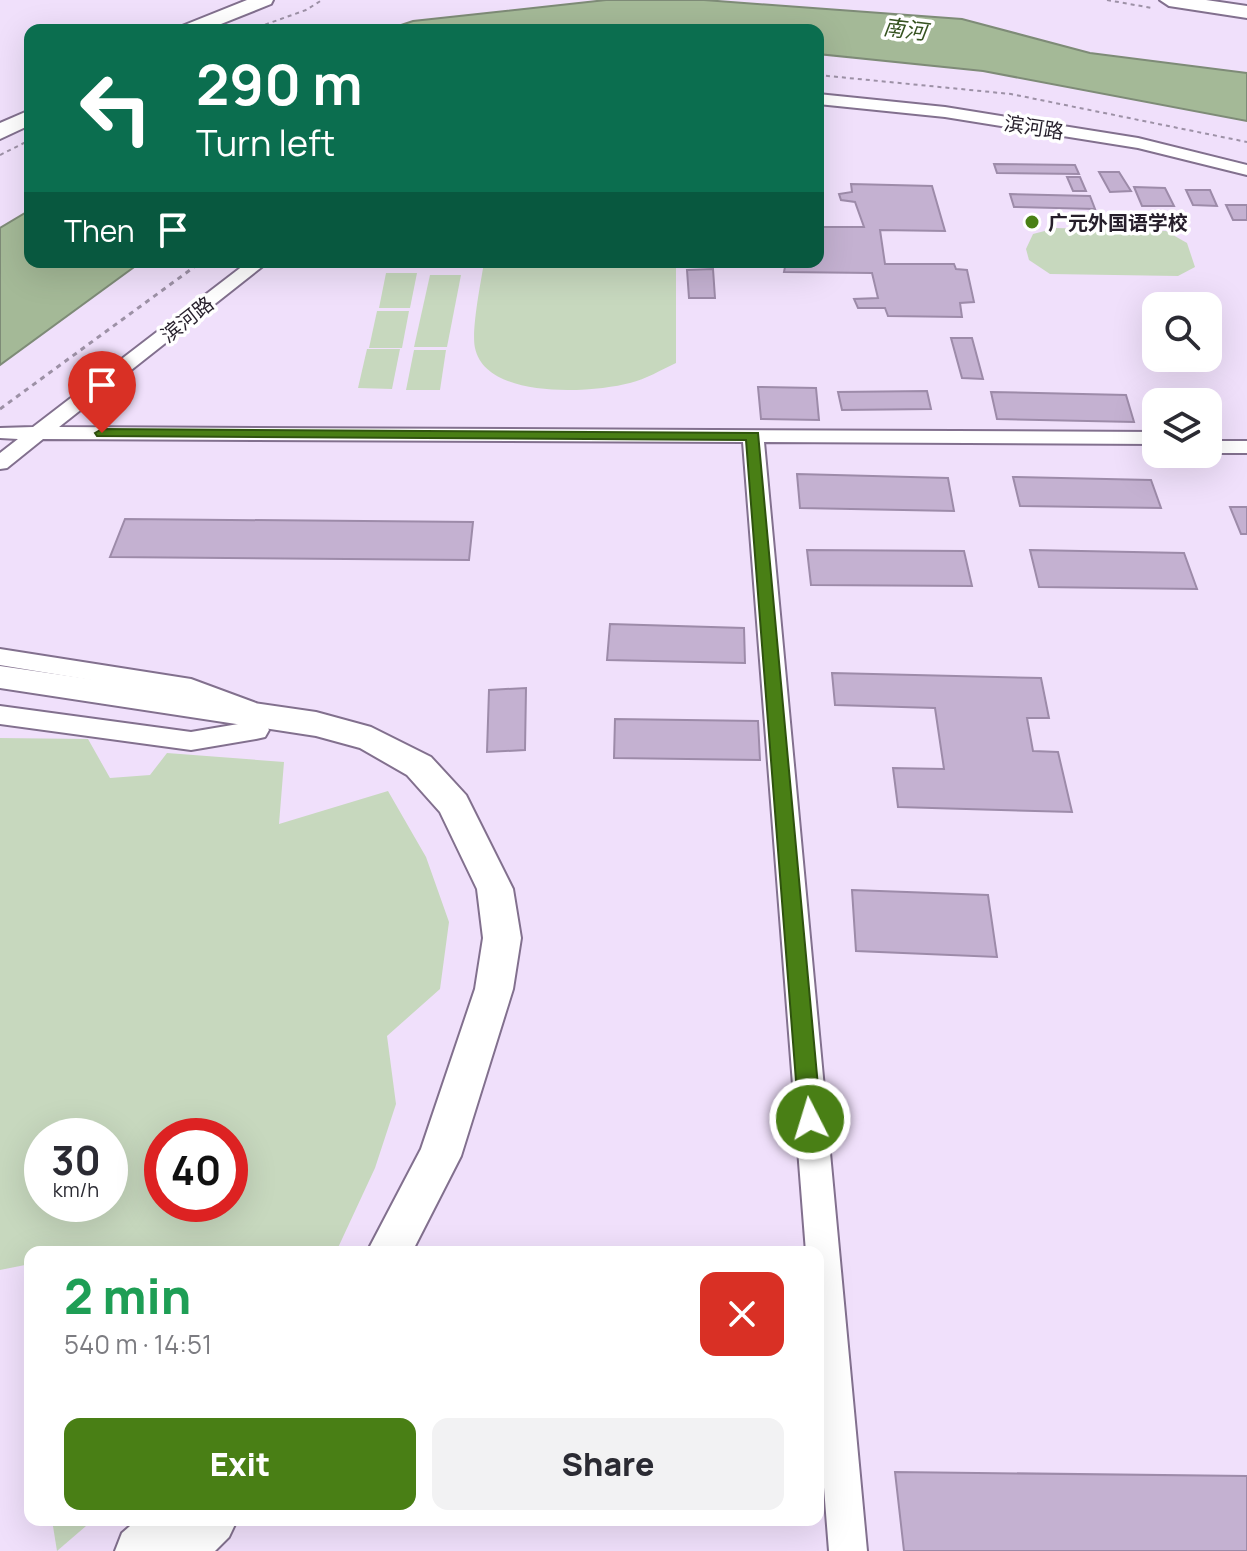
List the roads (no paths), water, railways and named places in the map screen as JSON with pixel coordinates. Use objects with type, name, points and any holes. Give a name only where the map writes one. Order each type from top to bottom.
[{"type":"highway","points":[[204,24],[264,0]]},
{"type":"highway","points":[[217,24],[277,0]]},
{"type":"highway","points":[[1169,0],[1247,10]]},
{"type":"highway","points":[[1196,0],[1247,10]]},
{"type":"highway","points":[[0,125],[24,112]]},
{"type":"highway","points":[[0,132],[24,119]]},
{"type":"main road","points":[[0,677],[175,713]]},
{"type":"main road","points":[[0,695],[260,723],[316,724],[371,739],[419,766],[454,804],[495,889],[502,938],[494,989],[440,1156],[392,1246]]},
{"type":"main road","points":[[260,723],[361,751],[405,776],[437,811],[476,894],[482,939],[474,986],[419,1151],[367,1246]]},
{"type":"main road","points":[[140,1551],[167,1526]]},
{"type":"main road","points":[[178,1551],[205,1526]]},
{"type":"street","name":"滨河路","points":[[824,97],[947,107],[1142,138],[1247,164]]},
{"type":"street","name":"滨河路","points":[[824,98],[945,112],[1138,143],[1247,170]]},
{"type":"street","name":"滨河路","points":[[0,463],[15,438],[236,268]]},
{"type":"street","name":"滨河路","points":[[15,438],[251,268]]},
{"type":"street","points":[[15,438],[1142,438]]},
{"type":"street","points":[[1222,438],[1247,438]]},
{"type":"street","points":[[753,439],[1142,446]]},
{"type":"street","points":[[753,439],[822,1246]]},
{"type":"street","points":[[1222,447],[1247,447]]},
{"type":"street","points":[[0,657],[191,688],[260,723]]},
{"type":"street","points":[[0,715],[191,741],[260,723]]},
{"type":"street","points":[[824,1270],[848,1551]]},
{"type":"water","name":"南河","points":[[606,0],[704,0],[962,19],[1090,53],[1247,73],[1247,121],[983,71],[824,55],[824,24],[404,24]]},
{"type":"water","points":[[24,214],[24,268],[133,268],[0,365],[0,228]]},
{"type":"place","name":"广元外国语学校","points":[[1032,222]]}]
